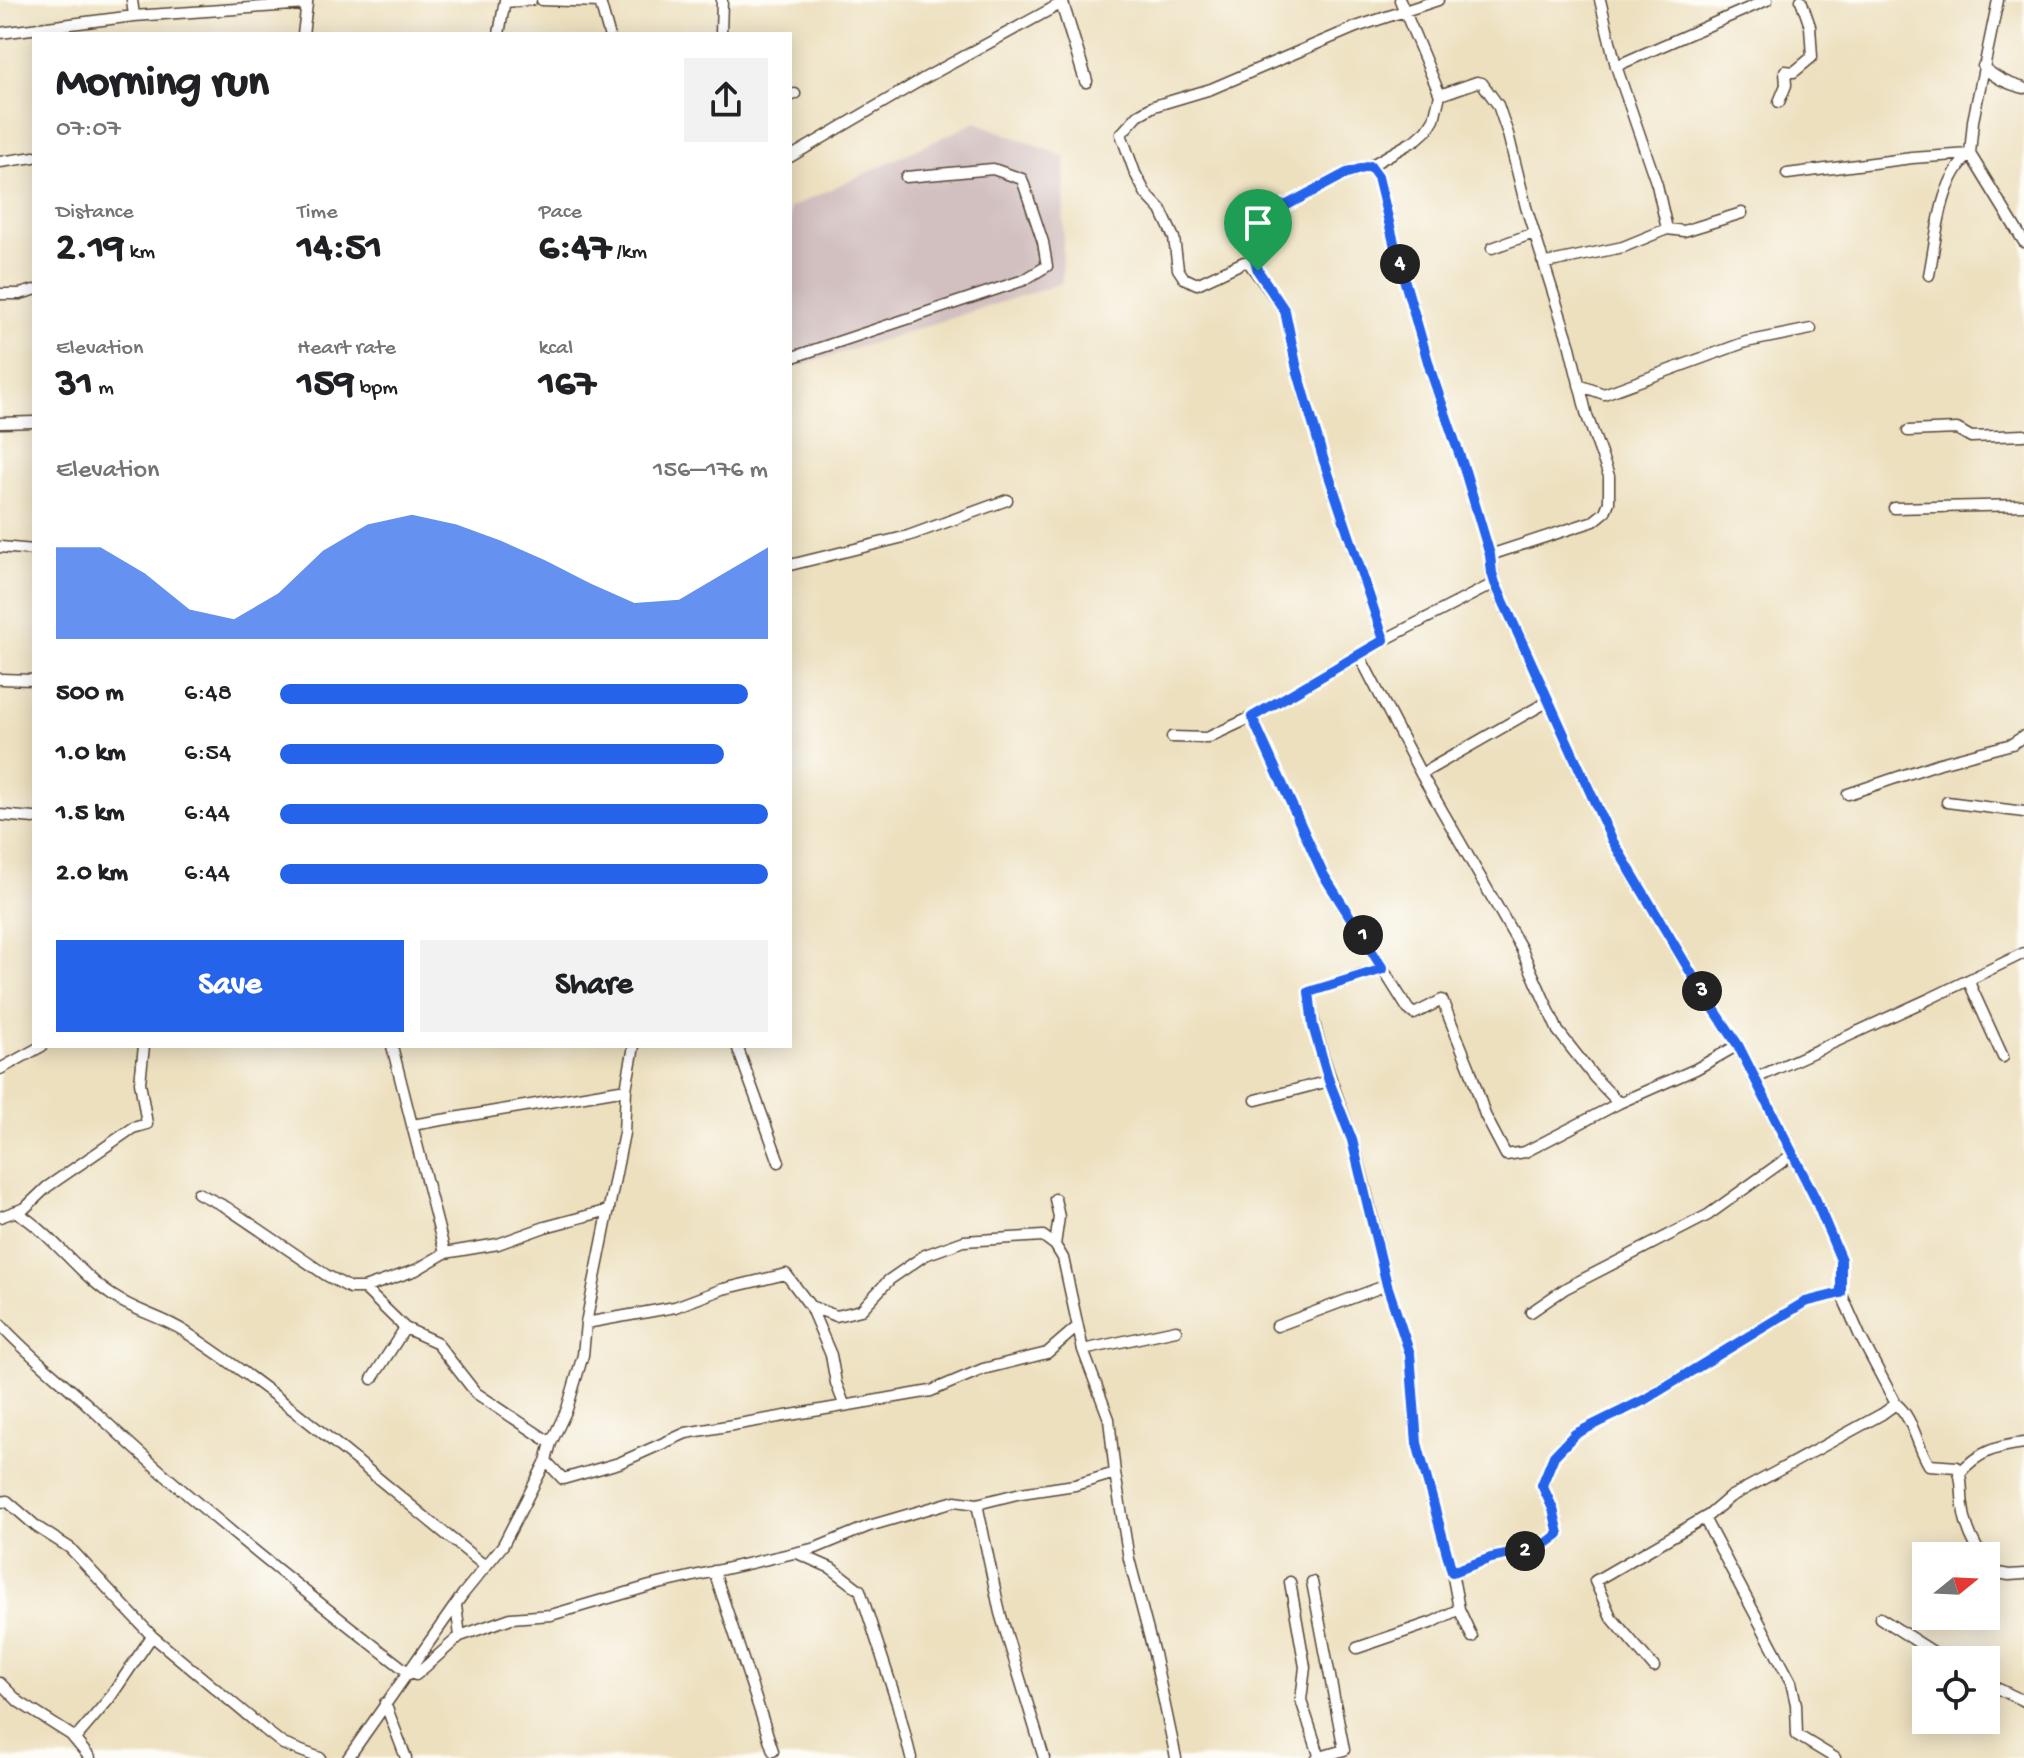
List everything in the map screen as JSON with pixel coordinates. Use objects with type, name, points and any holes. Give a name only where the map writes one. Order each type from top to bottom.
[{"type":"street","points":[[132,0],[134,16]]},
{"type":"street","points":[[499,32],[505,1],[531,0]]},
{"type":"street","points":[[542,0],[600,2],[608,32]]},
{"type":"street","points":[[721,32],[722,0]]},
{"type":"street","points":[[1384,640],[1323,458],[1297,369],[1285,311],[1249,263],[1244,262],[1197,284],[1184,278],[1178,269],[1174,238],[1161,210],[1146,194],[1135,173],[1121,134],[1138,115],[1154,106],[1211,89],[1402,6],[1438,0]]},
{"type":"street","points":[[1600,0],[1616,66],[1657,185],[1667,229]]},
{"type":"street","points":[[1616,66],[1767,0]]},
{"type":"street","points":[[1779,102],[1786,85],[1785,71],[1794,72],[1812,57],[1810,26],[1801,0]]},
{"type":"street","points":[[1998,0],[1983,66],[1970,154],[2024,242]]},
{"type":"street","points":[[0,33],[134,16],[307,2],[303,32]]},
{"type":"street","points":[[792,156],[1061,2],[1086,81]]},
{"type":"street","points":[[1258,271],[1244,220],[1264,208],[1287,205],[1347,173],[1370,166],[1417,139],[1434,119],[1440,95],[1402,6]]},
{"type":"street","points":[[1983,66],[1990,74],[2024,88]]},
{"type":"street","points":[[1440,95],[1477,82],[1482,83],[1498,105],[1569,343],[1587,416],[1609,476],[1609,502],[1605,512],[1594,521],[1490,555]]},
{"type":"street","points":[[1787,174],[1970,154]]},
{"type":"street","points":[[1929,275],[1949,185],[1962,161],[1970,154]]},
{"type":"street","points":[[0,162],[32,157]]},
{"type":"street","points":[[1370,166],[1378,177],[1386,217],[1431,372],[1490,555],[1495,583],[1547,702],[1612,840],[1700,988],[1738,1045],[1793,1154],[1841,1260],[1841,1293],[1896,1404],[1905,1411],[1919,1449],[1929,1465],[1957,1467],[1963,1509],[1973,1542]]},
{"type":"street","points":[[792,357],[1024,280],[1047,266],[1043,242],[1022,179],[993,169],[906,177]]},
{"type":"street","points":[[1542,260],[1546,263],[1623,247],[1667,229],[1684,231],[1742,213]]},
{"type":"street","points":[[1492,248],[1534,233]]},
{"type":"street","points":[[0,294],[32,291]]},
{"type":"street","points":[[1579,385],[1604,394],[1746,342],[1811,329]]},
{"type":"street","points":[[0,423],[32,422]]},
{"type":"street","points":[[1908,431],[1957,429],[1971,437],[2024,435]]},
{"type":"street","points":[[792,565],[908,536],[1007,500]]},
{"type":"street","points":[[1894,508],[2024,505]]},
{"type":"street","points":[[0,547],[32,550]]},
{"type":"street","points":[[1172,737],[1207,738],[1252,717],[1360,657],[1384,640],[1495,583]]},
{"type":"street","points":[[1360,657],[1421,774],[1521,948],[1558,1031],[1619,1103]]},
{"type":"street","points":[[0,679],[32,680]]},
{"type":"street","points":[[1421,774],[1547,702]]},
{"type":"street","points":[[1252,717],[1323,874],[1383,969],[1414,1014],[1442,1000],[1485,1115],[1506,1155],[1525,1152],[1619,1103],[1696,1069],[1738,1045]]},
{"type":"street","points":[[1848,794],[1940,763],[2012,744],[2024,736]]},
{"type":"street","points":[[1947,802],[2024,812]]},
{"type":"street","points":[[0,815],[32,818]]},
{"type":"street","points":[[1754,1079],[2024,953]]},
{"type":"street","points":[[1383,969],[1309,992],[1313,1026],[1329,1081],[1352,1140],[1387,1285],[1410,1354],[1417,1443],[1459,1609],[1472,1637]]},
{"type":"street","points":[[1968,980],[2003,1057]]},
{"type":"street","points":[[0,1069],[38,1048]]},
{"type":"street","points":[[0,1217],[18,1213],[47,1187],[133,1128],[147,1124],[140,1082],[144,1048]]},
{"type":"street","points":[[393,1048],[445,1253]]},
{"type":"street","points":[[348,1758],[385,1703],[503,1545],[546,1461],[567,1409],[583,1355],[586,1323],[624,1133],[626,1089],[634,1048]]},
{"type":"street","points":[[738,1048],[779,1162]]},
{"type":"street","points":[[1256,1100],[1329,1081]]},
{"type":"street","points":[[412,1125],[626,1089]]},
{"type":"street","points":[[1531,1312],[1566,1288],[1708,1215],[1793,1154]]},
{"type":"street","points":[[198,1193],[226,1207],[350,1288],[364,1288],[416,1270],[445,1253],[498,1244],[545,1227],[609,1210]]},
{"type":"street","points":[[1055,1199],[1059,1217],[1055,1245]]},
{"type":"street","points":[[18,1213],[35,1224],[75,1266],[114,1297],[181,1329],[259,1384],[369,1469],[485,1566]]},
{"type":"street","points":[[810,1306],[836,1316],[861,1310],[889,1280],[925,1255],[964,1241],[1043,1236],[1055,1245],[1063,1258],[1083,1350],[1109,1419],[1129,1559],[1154,1654],[1176,1758]]},
{"type":"street","points":[[586,1323],[675,1307],[723,1289],[786,1274],[810,1306],[831,1355],[844,1404]]},
{"type":"street","points":[[1277,1326],[1387,1285]]},
{"type":"street","points":[[364,1288],[405,1328],[436,1342],[476,1393],[551,1443]]},
{"type":"street","points":[[1452,1572],[1491,1558],[1540,1548],[1559,1534],[1553,1509],[1542,1485],[1554,1456],[1575,1434],[1644,1400],[1805,1302],[1841,1293]]},
{"type":"street","points":[[0,1324],[19,1345],[143,1457],[309,1595],[409,1673],[416,1675],[460,1636],[511,1618],[551,1615],[650,1586],[816,1548],[869,1526],[955,1501],[977,1504],[1021,1493],[1075,1485],[1115,1473]]},
{"type":"street","points":[[546,1461],[563,1479],[619,1463],[686,1433],[931,1391],[983,1369],[1047,1353],[1077,1327]]},
{"type":"street","points":[[372,1379],[405,1328]]},
{"type":"street","points":[[1083,1350],[1176,1330]]},
{"type":"street","points":[[1654,1667],[1611,1617],[1595,1581],[1704,1518],[1730,1497],[1896,1404]]},
{"type":"street","points":[[1960,1473],[1970,1460],[1984,1452],[2024,1443]]},
{"type":"street","points":[[0,1502],[7,1501],[37,1527],[70,1548],[152,1636],[283,1744],[320,1758]]},
{"type":"street","points":[[977,1504],[1000,1613],[1044,1758]]},
{"type":"street","points":[[1704,1518],[1791,1682],[1796,1704],[1797,1735],[1835,1758]]},
{"type":"street","points":[[795,1553],[831,1568],[860,1590],[882,1654],[911,1758]]},
{"type":"street","points":[[714,1571],[773,1751]]},
{"type":"street","points":[[2000,1573],[2024,1574]]},
{"type":"street","points":[[1290,1582],[1305,1667],[1301,1700],[1319,1758],[1344,1750],[1312,1582]]},
{"type":"street","points":[[456,1606],[460,1636]]},
{"type":"street","points":[[1357,1648],[1433,1622],[1459,1609]]},
{"type":"street","points":[[1880,1618],[1924,1646]]},
{"type":"street","points":[[75,1739],[109,1699],[152,1636]]},
{"type":"street","points":[[0,1683],[19,1702],[75,1739],[90,1758]]},
{"type":"street","points":[[2000,1690],[2024,1701]]},
{"type":"street","points":[[385,1703],[406,1758]]},
{"type":"shaded area","points":[[976,122],[1065,157],[1062,283],[792,368],[792,207]]},
{"type":"route","points":[[1370,166],[1378,177],[1386,217],[1431,372],[1465,471],[1490,555],[1495,583],[1612,840],[1700,988],[1738,1045],[1815,1198],[1841,1260],[1841,1293],[1805,1302],[1644,1400],[1575,1434],[1554,1456],[1542,1485],[1553,1509],[1559,1534],[1540,1548],[1491,1558],[1452,1572],[1417,1443],[1410,1354],[1387,1285],[1352,1140],[1329,1081],[1313,1026],[1309,992],[1383,969],[1323,874],[1252,717],[1360,657],[1384,640],[1323,458],[1297,369],[1285,311],[1258,271],[1244,220],[1264,208],[1287,205],[1347,173],[1370,166]]}]
